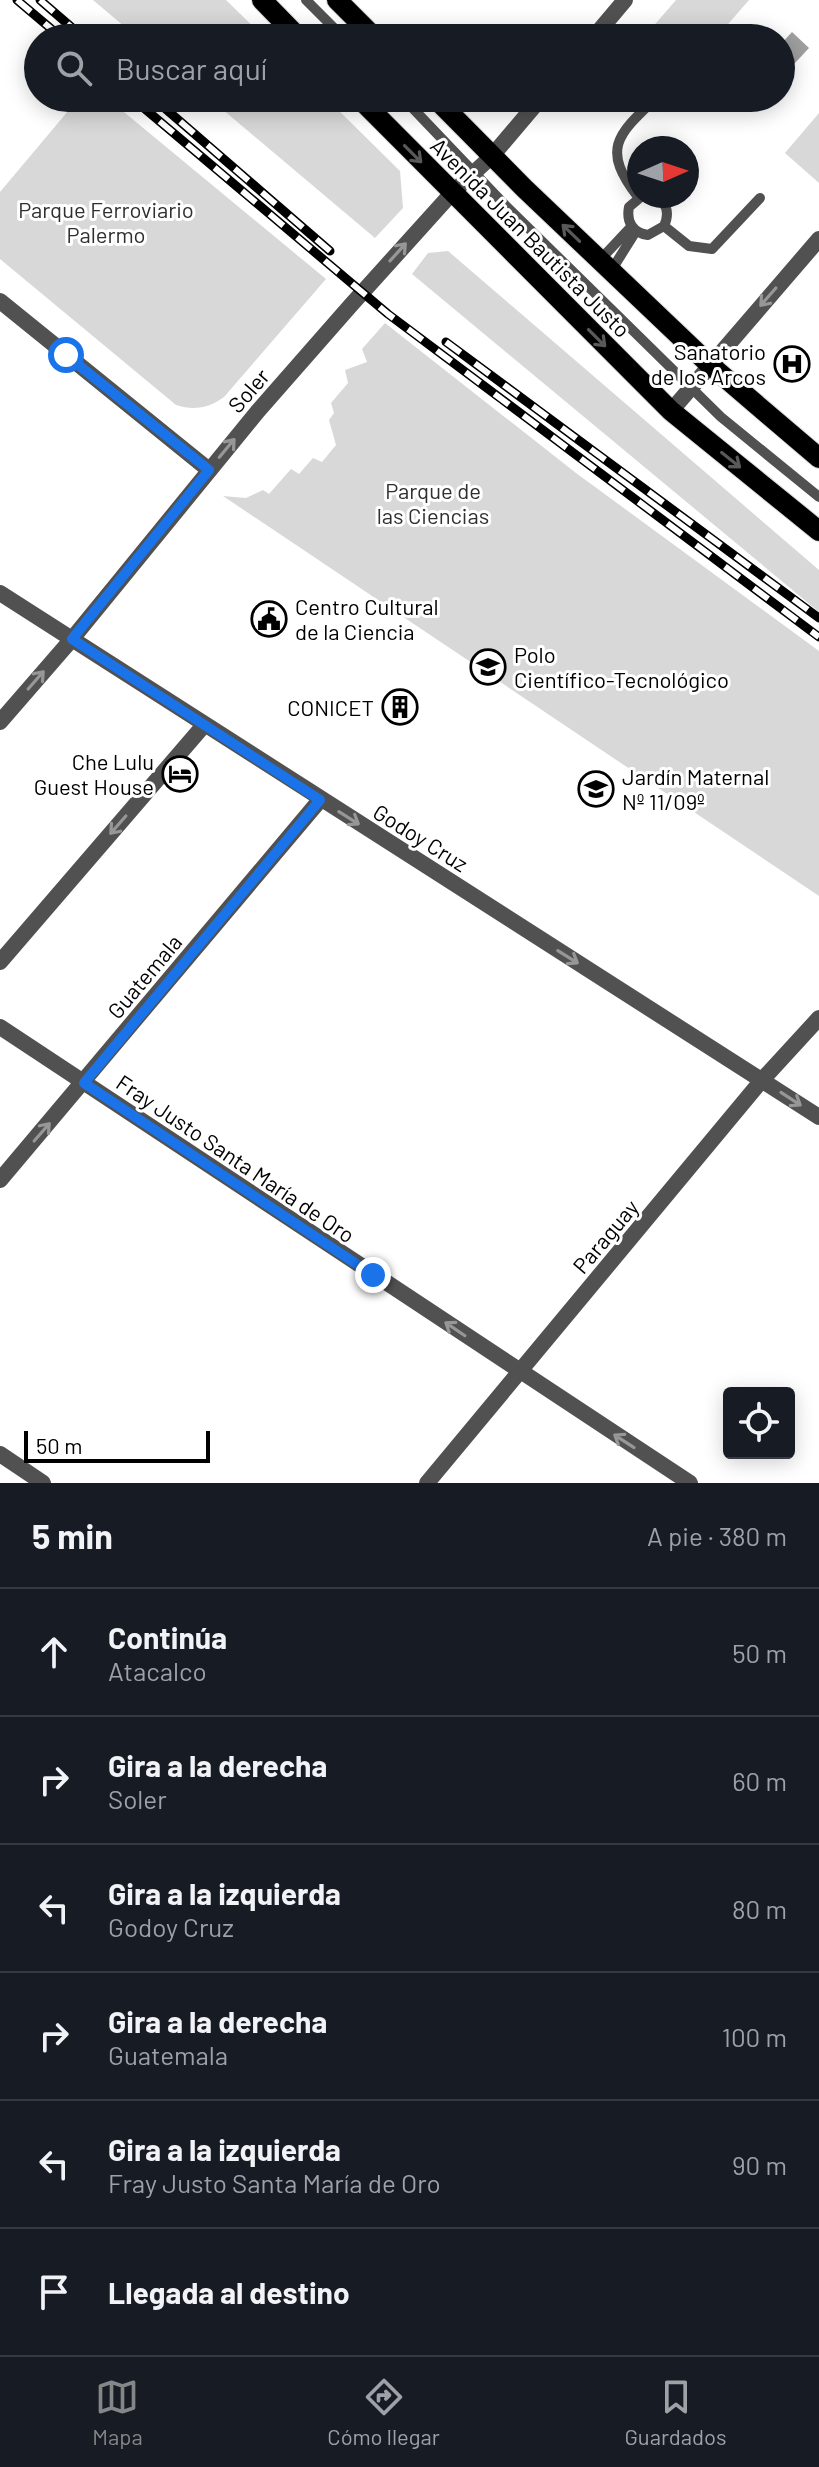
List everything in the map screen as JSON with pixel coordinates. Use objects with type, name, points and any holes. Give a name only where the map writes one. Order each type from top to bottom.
[{"type":"main road","points":[[262,0],[285,24]]},
{"type":"main road","points":[[337,0],[361,24]]},
{"type":"main road","name":"Avenida Juan Bautista Justo","points":[[373,112],[671,411],[819,531]]},
{"type":"main road","name":"Avenida Juan Bautista Justo","points":[[449,112],[709,364],[819,458]]},
{"type":"street","points":[[605,24],[625,0]]},
{"type":"street","name":"Soler","points":[[0,722],[351,305],[452,193],[492,156],[529,112]]},
{"type":"street","points":[[671,411],[819,239]]},
{"type":"street","points":[[0,301],[209,470]]},
{"type":"street","name":"Godoy Cruz","points":[[0,593],[819,1117]]},
{"type":"street","points":[[0,962],[205,724]]},
{"type":"street","name":"Guatemala","points":[[0,1180],[320,800]]},
{"type":"street","name":"Paraguay","points":[[427,1483],[762,1080],[819,1018]]},
{"type":"street","name":"Fray Justo Santa María de Oro","points":[[0,1027],[690,1483]]},
{"type":"street","points":[[0,1454],[43,1483]]},
{"type":"lane","points":[[306,0],[330,24]]},
{"type":"lane","points":[[417,112],[721,417],[819,497]]},
{"type":"lane","points":[[627,184],[616,162],[617,146],[621,135],[643,112]]},
{"type":"lane","points":[[664,226],[689,246],[712,249],[760,198]]},
{"type":"lane","points":[[629,208],[628,221],[634,229],[654,234],[664,226],[667,208]]},
{"type":"lane","points":[[605,266],[634,229]]},
{"type":"green space","points":[[93,0],[226,0],[251,24],[121,24]]},
{"type":"green space","points":[[676,0],[749,0],[728,24],[655,24]]},
{"type":"green space","name":"Parque Ferroviario Palermo","points":[[67,112],[124,112],[326,279],[224,397],[201,407],[183,407],[176,405],[0,259],[0,192]]},
{"type":"green space","points":[[226,112],[340,112],[400,171],[403,208],[375,238]]},
{"type":"green space","points":[[819,113],[819,183],[785,153]]},
{"type":"green space","points":[[448,251],[819,570],[819,612],[412,274],[428,253]]},
{"type":"green space","name":"Parque de las Ciencias","points":[[385,323],[576,473],[819,651],[819,896],[223,496],[246,498],[263,490],[269,494],[291,469],[299,474],[313,458],[322,462],[336,445],[329,420],[334,413],[331,403],[348,383],[345,370],[367,362],[362,349]]},
{"type":"shaded area","points":[[795,35],[809,48],[795,63]]},
{"type":"railway","points":[[17,0],[45,24]]},
{"type":"railway","points":[[40,0],[68,24]]},
{"type":"railway","points":[[149,112],[388,314],[819,637]]},
{"type":"railway","points":[[169,112],[330,251]]},
{"type":"railway","points":[[446,342],[819,618]]},
{"type":"place","name":"Sanatorio de los Arcos","points":[[792,364]]},
{"type":"place","name":"Centro Cultural de la Ciencia","points":[[269,619]]},
{"type":"place","name":"Polo Científico-Tecnológico","points":[[488,667]]},
{"type":"place","name":"CONICET","points":[[400,707]]},
{"type":"place","name":"Che Lulu Guest House","points":[[180,774]]},
{"type":"place","name":"Jardín Maternal Nº 11/09º","points":[[596,789]]},
{"type":"route","points":[[66,355],[209,470],[72,639],[320,800],[84,1083],[373,1275]]}]
